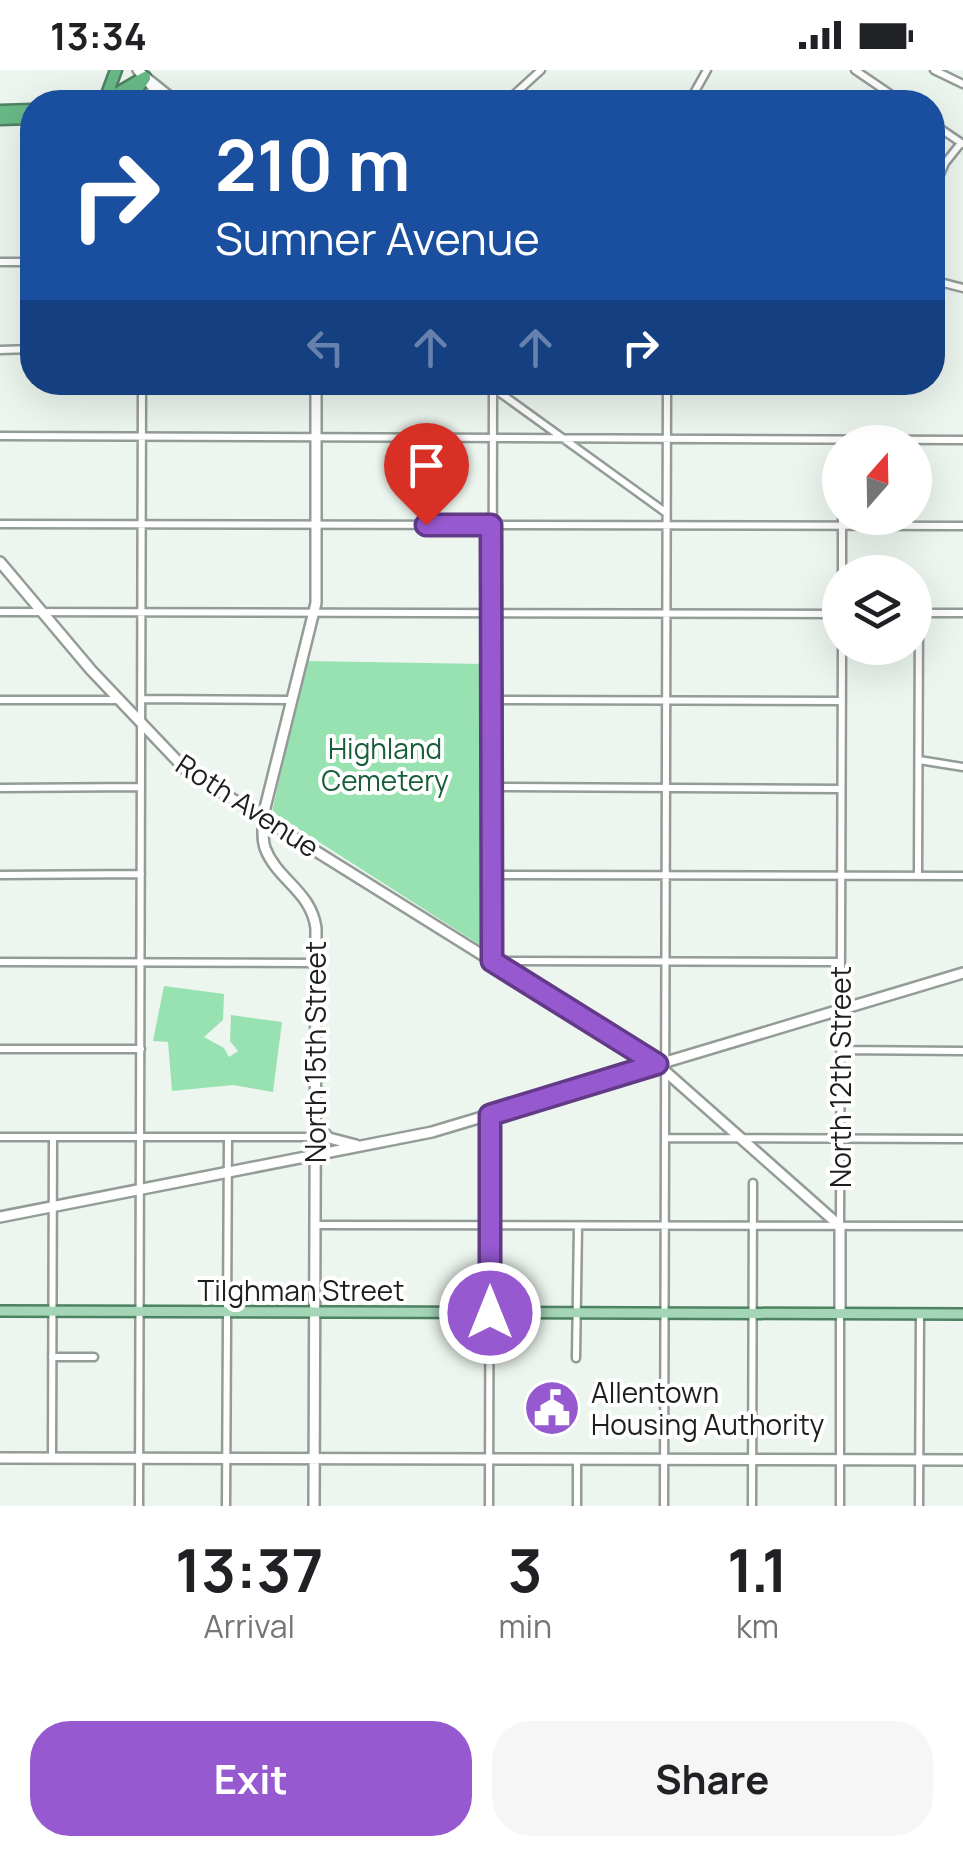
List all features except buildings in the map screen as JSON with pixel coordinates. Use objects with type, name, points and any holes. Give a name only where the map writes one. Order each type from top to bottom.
[{"type":"highway","points":[[118,90],[144,72]]},
{"type":"main road","points":[[144,72],[163,90]]},
{"type":"main road","name":"North 15th Street","points":[[314,1506],[316,963],[312,910],[266,850],[264,819],[313,612],[316,395]]},
{"type":"main road","name":"Roth Avenue","points":[[0,562],[118,700],[186,770],[662,1063],[666,1074],[840,1226]]},
{"type":"main road","points":[[0,1217],[364,1146],[490,1115],[963,973]]},
{"type":"main road","points":[[315,1122],[328,1138],[364,1146]]},
{"type":"main road","name":"North 12th Street","points":[[840,1226],[840,1314]]},
{"type":"main road","name":"Tilghman Street","points":[[0,1312],[963,1314]]},
{"type":"main road","points":[[0,1458],[963,1460]]},
{"type":"street","points":[[519,90],[541,70]]},
{"type":"street","points":[[855,70],[884,90]]},
{"type":"street","points":[[934,70],[963,84]]},
{"type":"street","points":[[945,164],[962,144]]},
{"type":"street","points":[[139,1506],[142,395]]},
{"type":"street","points":[[493,395],[492,961],[840,962]]},
{"type":"street","points":[[506,395],[666,513]]},
{"type":"street","points":[[662,1063],[666,962],[667,395]]},
{"type":"street","points":[[0,436],[822,441]]},
{"type":"street","points":[[932,440],[963,440]]},
{"type":"street","points":[[0,524],[822,522]]},
{"type":"street","points":[[932,525],[963,526]]},
{"type":"street","points":[[0,612],[822,614]]},
{"type":"street","points":[[932,613],[963,614]]},
{"type":"street","name":"North 12th Street","points":[[840,1226],[842,665]]},
{"type":"street","points":[[918,665],[918,876]]},
{"type":"street","points":[[0,700],[118,700]]},
{"type":"street","points":[[141,700],[291,700]]},
{"type":"street","points":[[492,700],[842,701]]},
{"type":"street","points":[[919,760],[963,767]]},
{"type":"street","points":[[492,787],[841,788]]},
{"type":"street","points":[[0,788],[141,788]]},
{"type":"street","points":[[0,875],[141,874]]},
{"type":"street","points":[[492,875],[963,876]]},
{"type":"street","points":[[0,962],[316,963]]},
{"type":"street","points":[[0,1049],[141,1049]]},
{"type":"street","points":[[840,1050],[963,1051]]},
{"type":"street","points":[[664,1506],[666,1074]]},
{"type":"street","points":[[489,1506],[490,1115]]},
{"type":"street","points":[[0,1137],[315,1137]]},
{"type":"street","points":[[52,1458],[53,1137]]},
{"type":"street","points":[[226,1506],[228,1137]]},
{"type":"street","points":[[666,1138],[963,1139]]},
{"type":"street","points":[[752,1506],[753,1183]]},
{"type":"street","points":[[315,1225],[963,1226]]},
{"type":"street","points":[[576,1358],[578,1226]]},
{"type":"street","name":"North 12th Street","points":[[840,1314],[840,1506]]},
{"type":"street","points":[[919,1506],[920,1314]]},
{"type":"street","points":[[52,1357],[94,1357]]},
{"type":"street","points":[[576,1506],[577,1460]]},
{"type":"green space","name":"Highland Cemetery","points":[[306,661],[485,664],[488,950],[272,812]]},
{"type":"green space","points":[[164,986],[224,994],[223,1020],[204,1037],[224,1048],[229,1057],[238,1051],[230,1041],[231,1015],[282,1022],[273,1092],[233,1085],[172,1091],[168,1042],[153,1041]]},
{"type":"place","name":"Allentown Housing Authority","points":[[552,1408]]},
{"type":"route","points":[[426,525],[491,525],[492,961],[657,1064],[490,1115],[490,1313]]}]
